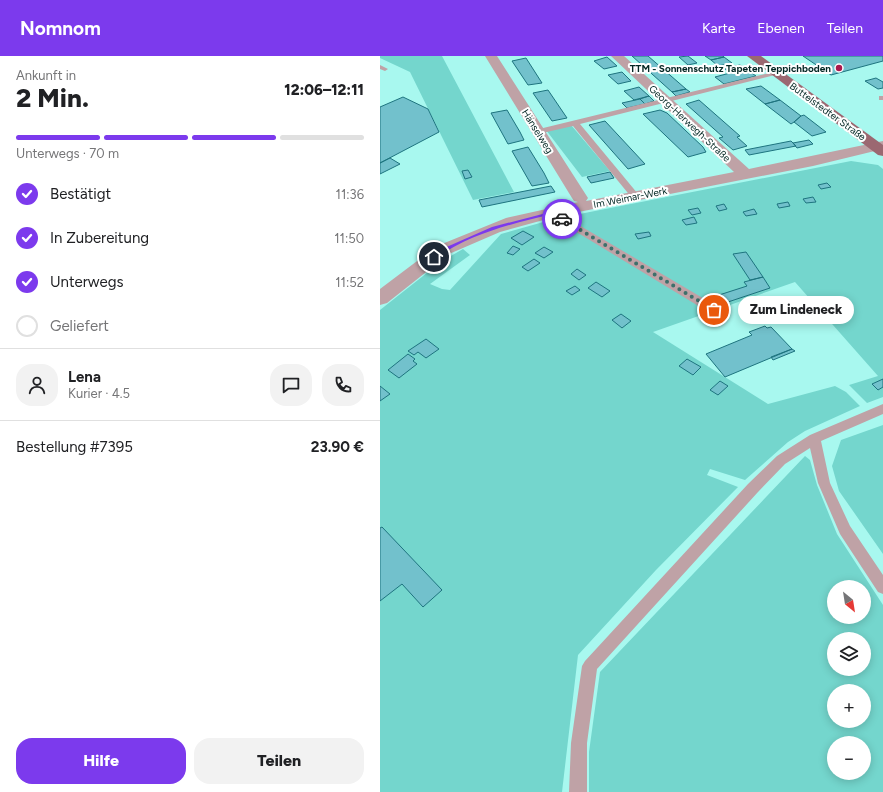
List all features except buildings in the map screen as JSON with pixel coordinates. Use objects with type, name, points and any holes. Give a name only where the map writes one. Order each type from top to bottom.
[{"type":"main road","name":"Buttelstedter Straße","points":[[753,56],[881,148]]},
{"type":"street","name":"Georg-Herwegh-Straße","points":[[617,56],[745,174]]},
{"type":"street","name":"Hänselweg","points":[[497,57],[538,132],[583,202]]},
{"type":"street","name":"Im Weimar-Werk","points":[[380,299],[414,271],[443,250],[494,228],[558,211],[583,202],[635,196],[881,148]]},
{"type":"lane","points":[[538,132],[777,73]]},
{"type":"lane","points":[[575,123],[635,196]]},
{"type":"lane","points":[[558,211],[563,220],[714,310]]},
{"type":"lane","points":[[578,792],[579,743],[590,666],[753,488],[781,460],[814,439],[883,409]]},
{"type":"lane","points":[[814,439],[824,483],[845,530],[883,587]]},
{"type":"shaded area","points":[[380,56],[442,56],[514,192],[473,200],[410,72],[380,58]]},
{"type":"shaded area","points":[[571,125],[610,171],[582,177],[546,130]]},
{"type":"shaded area","points":[[851,161],[878,165],[883,169],[883,397],[867,403],[849,385],[878,376],[795,282],[653,332],[768,404],[835,386],[846,392],[860,406],[805,431],[788,442],[745,480],[710,469],[707,475],[738,487],[656,570],[578,655],[562,792],[380,792],[380,310],[442,261],[463,249],[470,255],[430,284],[442,289],[450,290],[501,234],[554,219]]},
{"type":"shaded area","points":[[883,425],[883,554],[839,491],[832,466],[841,440]]},
{"type":"shaded area","points":[[805,456],[810,460],[817,485],[837,534],[867,580],[827,580],[827,624],[871,624],[871,586],[883,605],[883,792],[589,792],[589,752],[600,672]]},
{"type":"way so far","points":[[562,219],[714,310]]},
{"type":"place","name":"TTM - Sonnenschutz Tapeten Teppichboden","points":[[839,68]]},
{"type":"place","name":"Zum Lindeneck","points":[[714,310]]},
{"type":"route","points":[[434,257],[443,250],[494,228],[512,222],[558,211],[562,219]]}]
